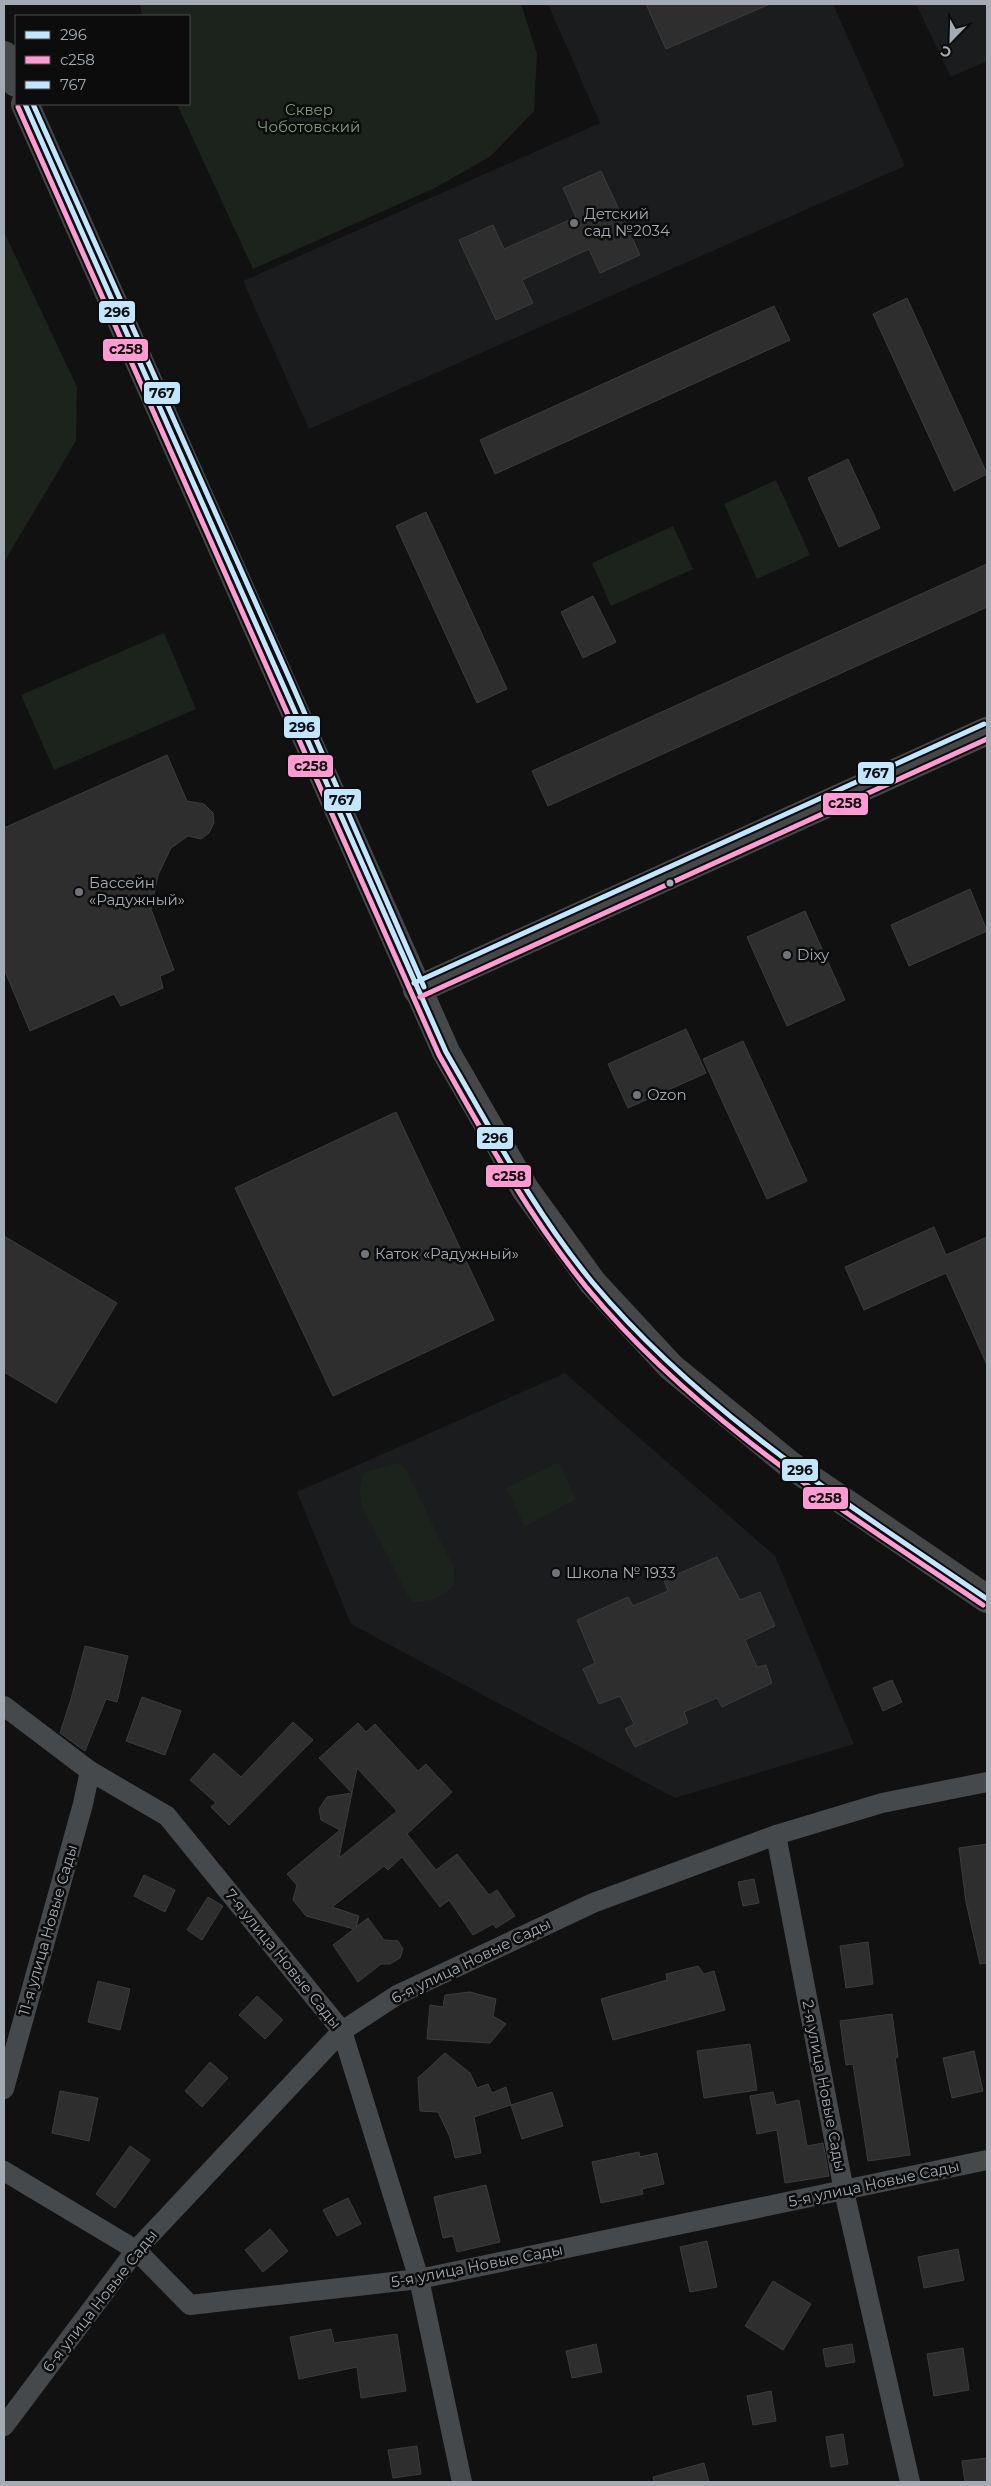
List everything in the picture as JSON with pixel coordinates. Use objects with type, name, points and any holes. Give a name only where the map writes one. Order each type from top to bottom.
[{"type":"main road","points":[[4,55],[15,81]]},
{"type":"main road","points":[[25,105],[288,692],[417,990],[446,1052],[524,1188],[593,1283],[671,1367],[789,1464],[987,1599]]},
{"type":"main road","points":[[417,990],[987,731]]},
{"type":"street","name":"7-я улица Новые Сады","points":[[4,1706],[90,1771],[167,1816],[342,2031],[419,2279],[462,2482]]},
{"type":"street","name":"11-я улица Новые Сады","points":[[4,2089],[83,1804],[90,1771]]},
{"type":"street","name":"6-я улица Новые Сады","points":[[4,2426],[136,2250],[342,2031],[397,1995],[593,1903],[776,1835],[882,1803],[987,1782]]},
{"type":"street","name":"2-я улица Новые Сады","points":[[776,1835],[844,2191],[910,2482]]},
{"type":"street","name":"5-я улица Новые Сады","points":[[4,2171],[136,2250],[190,2305],[419,2279],[987,2160]]},
{"type":"shaded area","name":"Детский сад №2034","points":[[548,4],[833,4],[905,166],[309,429],[243,281],[600,123]]},
{"type":"shaded area","points":[[916,4],[987,4],[987,61],[951,77]]},
{"type":"shaded area","name":"Школа № 1933","points":[[565,1373],[775,1556],[854,1744],[675,1798],[351,1624],[297,1492]]},
{"type":"green space","name":"Сквер Чоботовский","points":[[140,4],[521,4],[537,54],[534,111],[491,156],[435,188],[253,269],[177,105],[190,105],[190,15],[142,15]]},
{"type":"green space","points":[[4,232],[77,387],[76,441],[4,562]]},
{"type":"green space","points":[[776,480],[810,555],[757,579],[724,504]]},
{"type":"green space","points":[[673,526],[693,569],[611,606],[592,563]]},
{"type":"green space","points":[[164,633],[196,709],[54,770],[21,695]]},
{"type":"green space","points":[[559,1462],[576,1499],[525,1527],[506,1488]]},
{"type":"green space","points":[[398,1463],[405,1468],[454,1568],[454,1584],[447,1592],[435,1598],[416,1603],[411,1602],[362,1506],[360,1497],[360,1485],[365,1472]]},
{"type":"building","points":[[646,4],[770,4],[666,49]]},
{"type":"building","points":[[601,171],[640,255],[600,273],[589,249],[522,280],[533,303],[496,320],[459,240],[493,225],[504,249],[576,217],[563,188]]},
{"type":"building","points":[[907,298],[987,474],[954,491],[873,314]]},
{"type":"building","points":[[774,306],[790,340],[495,474],[480,440]]},
{"type":"building","points":[[848,459],[880,528],[839,547],[808,478]]},
{"type":"building","points":[[426,512],[507,689],[477,703],[396,526]]},
{"type":"building","points":[[987,564],[987,607],[548,806],[532,771]]},
{"type":"building","points":[[593,596],[616,642],[583,658],[561,612]]},
{"type":"building","name":"Бассейн «Радужный»","points":[[167,755],[187,801],[204,804],[213,813],[214,823],[209,833],[201,839],[188,836],[171,848],[158,875],[151,909],[174,970],[160,976],[163,988],[121,1006],[114,994],[30,1031],[4,969],[4,828]]},
{"type":"building","points":[[970,889],[987,931],[909,966],[891,925]]},
{"type":"building","points":[[805,911],[845,1000],[787,1026],[747,937]]},
{"type":"building","points":[[686,1029],[706,1073],[628,1108],[608,1064]]},
{"type":"building","points":[[743,1041],[807,1181],[767,1199],[703,1059]]},
{"type":"building","name":"Каток «Радужный»","points":[[396,1112],[494,1320],[333,1396],[235,1188]]},
{"type":"building","points":[[934,1227],[946,1255],[987,1237],[987,1365],[946,1273],[864,1310],[845,1267]]},
{"type":"building","points":[[4,1236],[117,1303],[56,1403],[4,1372]]},
{"type":"building","points":[[717,1557],[740,1600],[760,1592],[775,1626],[745,1640],[757,1667],[766,1665],[772,1683],[722,1707],[717,1698],[684,1712],[688,1723],[635,1747],[625,1729],[634,1724],[620,1696],[599,1704],[583,1669],[595,1663],[577,1620],[628,1597],[633,1606],[668,1591],[664,1580]]},
{"type":"building","points":[[85,1646],[128,1656],[117,1702],[106,1699],[85,1751],[60,1733]]},
{"type":"building","points":[[892,1680],[902,1702],[883,1711],[873,1688]]},
{"type":"building","points":[[142,1697],[181,1711],[165,1755],[126,1741]]},
{"type":"building","points":[[293,1722],[313,1740],[229,1825],[211,1807],[216,1803],[190,1780],[214,1753],[241,1777]]},
{"type":"building","points":[[358,1723],[366,1732],[375,1724],[418,1771],[426,1764],[452,1792],[407,1834],[436,1870],[457,1854],[489,1895],[497,1890],[515,1916],[496,1928],[493,1924],[473,1935],[449,1900],[440,1907],[402,1857],[388,1870],[384,1866],[332,1907],[359,1916],[356,1927],[368,1918],[384,1940],[398,1941],[403,1949],[400,1958],[390,1964],[381,1964],[358,1982],[333,1945],[354,1929],[306,1916],[293,1900],[297,1885],[287,1874],[340,1830],[321,1820],[319,1809],[327,1797],[352,1793],[319,1758]],"holes":[[[357,1768],[397,1811],[339,1858],[352,1793]]]},
{"type":"building","points":[[987,1844],[987,1963],[980,1964],[966,1902],[959,1848]]},
{"type":"building","points":[[144,1875],[175,1890],[165,1912],[134,1896]]},
{"type":"building","points":[[754,1879],[759,1903],[743,1906],[738,1882]]},
{"type":"building","points":[[208,1897],[223,1906],[202,1940],[187,1930]]},
{"type":"building","points":[[868,1942],[873,1984],[846,1988],[840,1946]]},
{"type":"building","points":[[698,1966],[704,1974],[714,1971],[725,2010],[613,2040],[601,1999],[667,1980],[666,1974]]},
{"type":"building","points":[[98,1981],[130,1989],[120,2030],[88,2022]]},
{"type":"building","points":[[470,1992],[496,1999],[493,2016],[506,2024],[490,2043],[427,2039],[430,2005],[443,2007],[445,1995]]},
{"type":"building","points":[[257,1996],[283,2020],[265,2039],[239,2015]]},
{"type":"building","points":[[892,2014],[898,2057],[895,2058],[910,2155],[868,2161],[853,2064],[846,2065],[840,2021]]},
{"type":"building","points":[[750,2044],[757,2090],[704,2098],[697,2051]]},
{"type":"building","points":[[974,2051],[983,2091],[952,2098],[943,2058]]},
{"type":"building","points":[[445,2053],[470,2073],[477,2088],[488,2084],[492,2093],[506,2087],[511,2105],[474,2117],[481,2153],[455,2158],[450,2137],[438,2112],[420,2111],[418,2078]]},
{"type":"building","points":[[210,2062],[228,2078],[202,2107],[185,2091]]},
{"type":"building","points":[[60,2091],[98,2098],[89,2141],[52,2133]]},
{"type":"building","points":[[552,2092],[563,2126],[522,2139],[511,2105]]},
{"type":"building","points":[[773,2092],[776,2105],[799,2100],[807,2146],[823,2143],[829,2176],[785,2183],[777,2130],[757,2134],[750,2096]]},
{"type":"building","points":[[130,2146],[150,2160],[115,2208],[96,2194]]},
{"type":"building","points":[[639,2152],[640,2157],[657,2153],[664,2184],[642,2189],[643,2194],[601,2203],[592,2162]]},
{"type":"building","points":[[486,2185],[500,2242],[457,2252],[453,2236],[443,2238],[434,2197]]},
{"type":"building","points":[[348,2198],[361,2224],[337,2236],[323,2210]]},
{"type":"building","points":[[270,2229],[288,2251],[263,2272],[245,2250]]},
{"type":"building","points":[[707,2241],[717,2287],[690,2292],[680,2247]]},
{"type":"building","points":[[958,2249],[964,2280],[924,2288],[918,2257]]},
{"type":"building","points":[[773,2281],[811,2304],[783,2350],[745,2326]]},
{"type":"building","points":[[331,2329],[334,2343],[397,2334],[406,2391],[361,2398],[357,2367],[299,2379],[290,2337]]},
{"type":"building","points":[[596,2344],[602,2372],[572,2378],[566,2351]]},
{"type":"building","points":[[852,2344],[855,2362],[826,2367],[823,2349]]},
{"type":"building","points":[[963,2348],[969,2390],[934,2396],[927,2354]]},
{"type":"building","points":[[771,2391],[776,2421],[753,2425],[747,2396]]},
{"type":"building","points":[[843,2434],[848,2464],[831,2467],[826,2437]]},
{"type":"building","points":[[417,2446],[421,2474],[393,2478],[388,2450]]},
{"type":"building","points":[[987,2458],[987,2482],[965,2482],[962,2461]]},
{"type":"building","points":[[704,2463],[709,2482],[654,2482],[653,2477]]},
{"type":"transit line","name":"296","points":[[25,105],[446,1052],[533,1200],[593,1283],[636,1330],[681,1374],[729,1416],[779,1455],[987,1599]]},
{"type":"transit line","name":"767","points":[[33,105],[291,682],[424,987]]},
{"type":"transit line","name":"с258","points":[[18,107],[439,1055],[490,1145],[527,1204],[587,1288],[630,1336],[675,1380],[723,1421],[825,1498],[983,1605]]},
{"type":"transit line","name":"767","points":[[414,983],[984,724]]},
{"type":"transit line","name":"с258","points":[[420,997],[987,739]]},
{"type":"place","name":"Детский сад №2034","points":[[574,223]]},
{"type":"place","name":"Бассейн «Радужный»","points":[[79,892]]},
{"type":"place","name":"Dixy","points":[[787,955]]},
{"type":"place","name":"Ozon","points":[[637,1095]]},
{"type":"place","name":"Каток «Радужный»","points":[[365,1254]]},
{"type":"place","name":"Школа № 1933","points":[[556,1573]]}]
